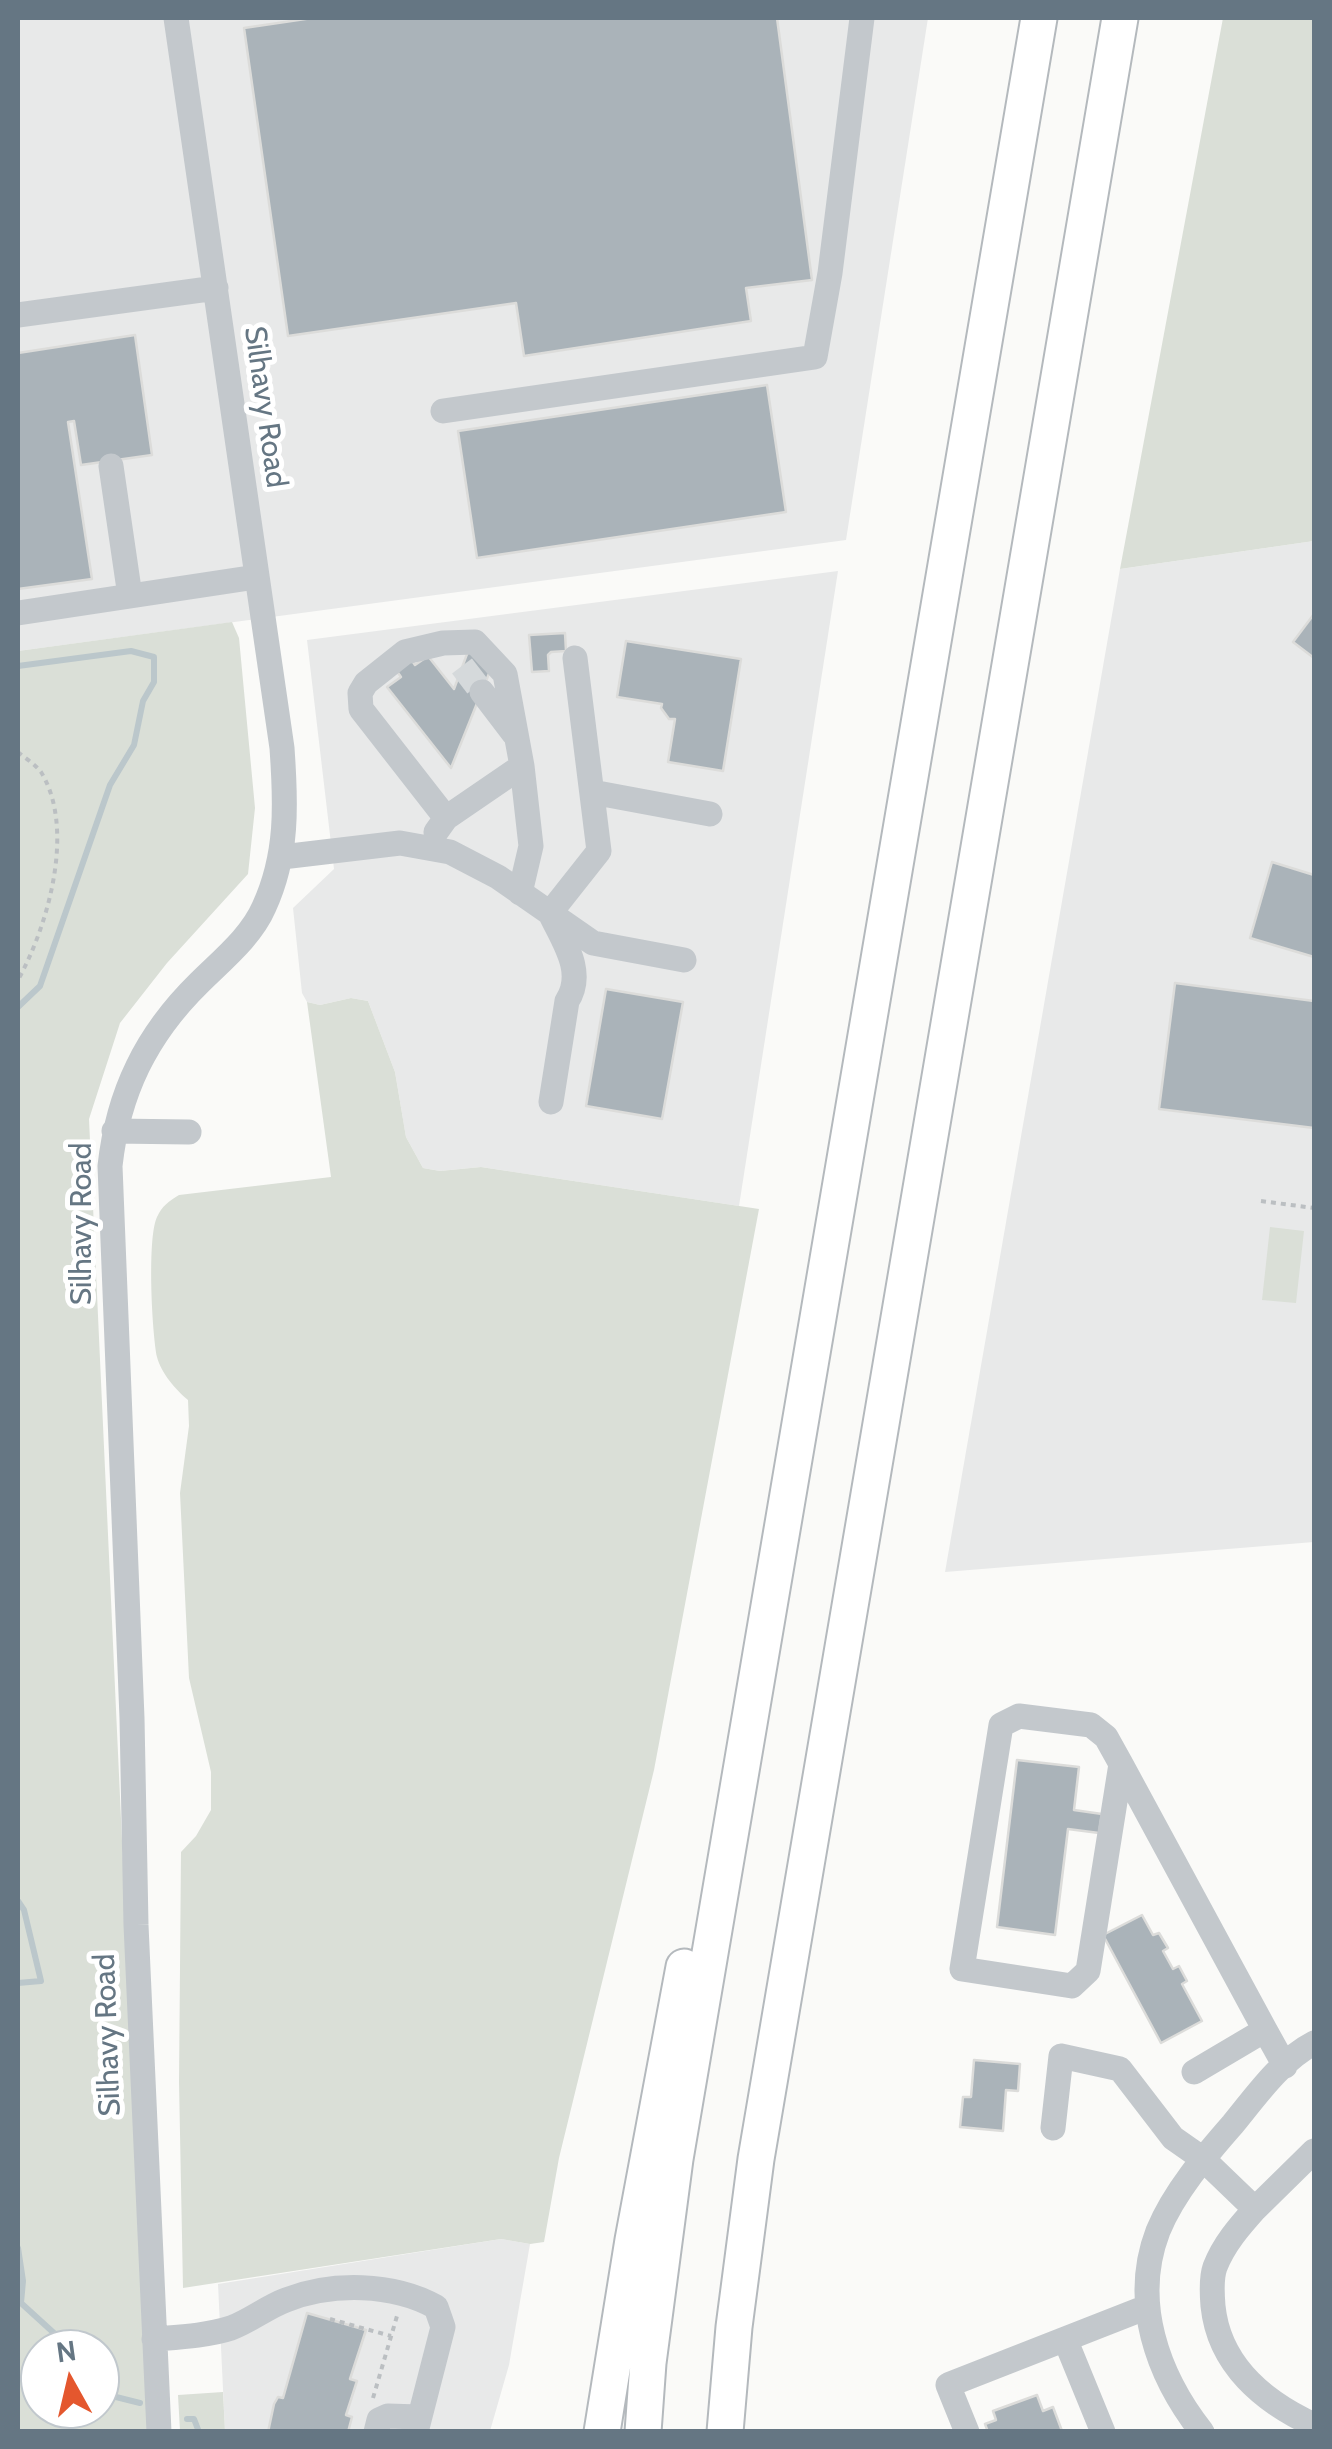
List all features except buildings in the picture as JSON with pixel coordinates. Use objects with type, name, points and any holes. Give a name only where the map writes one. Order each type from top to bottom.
[{"type":"highway","points":[[644,2432],[648,2363],[675,2160],[1039,18]]},
{"type":"highway","points":[[725,2432],[756,2159],[1120,18]]},
{"type":"highway","points":[[1062,362],[1106,213],[1142,18]]},
{"type":"highway","points":[[602,2432],[633,2240],[696,1902],[735,1804]]},
{"type":"street","name":"Silhavy Road","points":[[159,2432],[111,1214],[114,1131],[135,1067],[156,1031],[179,1002],[243,940],[264,908],[282,857],[286,808],[282,748],[176,18]]},
{"type":"street","points":[[443,411],[815,357],[830,273],[862,18]]},
{"type":"street","points":[[18,315],[216,288]]},
{"type":"street","points":[[111,466],[130,596]]},
{"type":"street","points":[[18,613],[256,577]]},
{"type":"street","points":[[446,818],[361,709],[360,693],[405,652],[443,643],[476,642],[505,674],[522,766],[531,846],[520,893]]},
{"type":"street","points":[[443,643],[462,666]]},
{"type":"street","points":[[550,912],[599,851],[575,658]]},
{"type":"street","points":[[482,692],[517,738]]},
{"type":"street","points":[[426,846],[446,818],[522,766]]},
{"type":"street","points":[[592,792],[710,814]]},
{"type":"street","points":[[282,857],[389,844],[450,852],[476,864],[593,943],[684,960]]},
{"type":"street","points":[[550,912],[574,966],[575,989],[567,1002],[551,1102]]},
{"type":"street","points":[[114,1131],[188,1132]]},
{"type":"street","points":[[1121,1764],[1088,1971],[1072,1986],[962,1969],[1001,1725],[1020,1716],[1090,1724],[1106,1737],[1121,1764],[1265,2030],[1285,2066]]},
{"type":"street","points":[[1194,2072],[1265,2030]]},
{"type":"street","points":[[1202,2432],[1162,2365],[1146,2317],[1148,2268],[1159,2229],[1203,2159],[1285,2066],[1314,2043]]},
{"type":"street","points":[[1053,2128],[1061,2056],[1120,2069],[1173,2138],[1203,2159],[1255,2209]]},
{"type":"street","points":[[1314,2151],[1230,2238],[1214,2270],[1214,2319],[1226,2352],[1250,2385],[1287,2412],[1314,2425]]},
{"type":"street","points":[[154,2339],[201,2335],[232,2327],[283,2300],[321,2288],[371,2289],[426,2302],[436,2307],[443,2327],[417,2424],[388,2416],[373,2422]]},
{"type":"street","points":[[967,2432],[948,2385],[1147,2307]]},
{"type":"street","points":[[1064,2339],[1103,2432]]},
{"type":"path","points":[[18,752],[39,769],[55,804],[58,824],[44,924],[18,980]]},
{"type":"path","points":[[1261,1202],[1314,1208]]},
{"type":"path","points":[[373,2422],[397,2316]]},
{"type":"path","points":[[330,2319],[391,2336]]},
{"type":"shaded area","points":[[18,18],[928,18],[846,540],[18,651]]},
{"type":"shaded area","points":[[1223,18],[1314,18],[1314,541],[1120,569]]},
{"type":"shaded area","points":[[1314,541],[1314,1542],[945,1572],[1120,569]]},
{"type":"shaded area","points":[[838,571],[739,1206],[481,1167],[440,1171],[423,1168],[406,1137],[395,1072],[368,1001],[351,998],[320,1005],[307,1002],[302,993],[293,908],[334,869],[307,640]]},
{"type":"shaded area","points":[[232,622],[239,638],[255,808],[248,874],[167,963],[120,1023],[89,1119],[149,2431],[18,2431],[18,651]]},
{"type":"shaded area","points":[[351,998],[368,1001],[395,1072],[406,1137],[423,1168],[440,1171],[481,1167],[759,1209],[654,1770],[559,2158],[544,2242],[501,2239],[183,2288],[179,2082],[181,1852],[211,1810],[211,1772],[189,1678],[180,1493],[189,1426],[188,1400],[170,1381],[157,1357],[151,1285],[154,1228],[161,1210],[179,1195],[331,1177],[307,1002],[320,1005]]},
{"type":"shaded area","points":[[1270,1227],[1304,1231],[1296,1303],[1262,1300]]},
{"type":"shaded area","points":[[501,2239],[530,2244],[509,2365],[490,2431],[225,2431],[218,2284]]},
{"type":"shaded area","points":[[223,2392],[225,2431],[180,2431],[178,2395]]},
{"type":"waterway","points":[[18,666],[131,651],[154,657],[154,682],[143,701],[134,745],[110,785],[40,986],[18,1007]]},
{"type":"waterway","points":[[18,1901],[24,1910],[41,1981],[18,1983]]},
{"type":"waterway","points":[[18,2248],[23,2281],[21,2303],[50,2329]]},
{"type":"waterway","points":[[120,2398],[140,2403]]},
{"type":"waterway","points":[[187,2419],[194,2419],[199,2432]]},
{"type":"tunnel","points":[[462,666],[482,692]]}]
